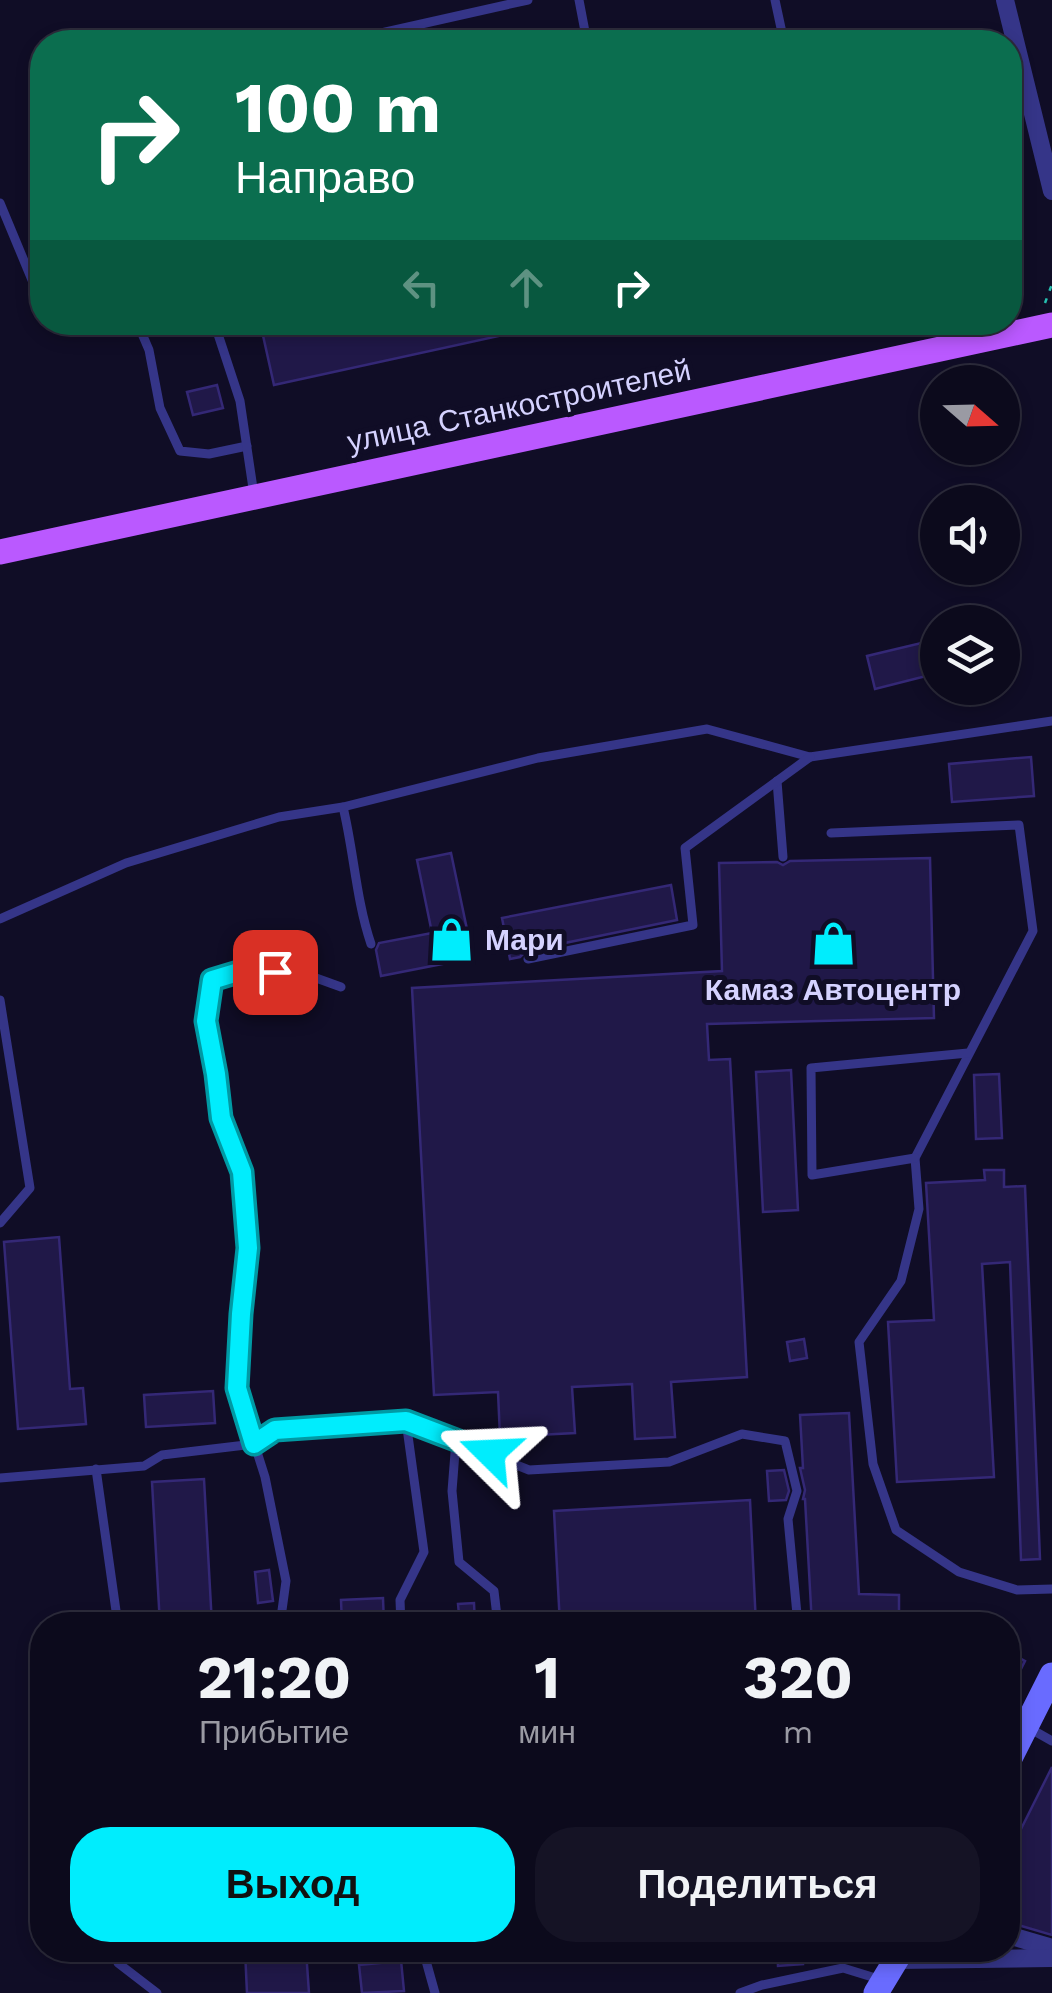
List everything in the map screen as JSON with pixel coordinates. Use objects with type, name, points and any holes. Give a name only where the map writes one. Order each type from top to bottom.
[{"type":"main road","name":"улица Станкостроителей","points":[[1022,331],[1052,325]]},
{"type":"main road","name":"улица Станкостроителей","points":[[0,552],[1006,335]]},
{"type":"street","points":[[1005,0],[1012,30]]},
{"type":"street","points":[[1022,69],[1052,191]]},
{"type":"street","points":[[1020,1740],[1052,1675]]},
{"type":"street","points":[[1020,1938],[1052,1948]]},
{"type":"street","points":[[1020,1961],[1052,1958]]},
{"type":"street","points":[[889,1971],[1002,1962]]},
{"type":"lane","points":[[409,30],[528,0]]},
{"type":"lane","points":[[579,0],[585,30]]},
{"type":"lane","points":[[775,0],[781,30]]},
{"type":"lane","points":[[0,203],[30,275]]},
{"type":"lane","points":[[143,335],[160,408],[180,451],[209,454],[247,446]]},
{"type":"lane","points":[[218,335],[240,401],[254,497]]},
{"type":"lane","points":[[0,918],[126,863],[279,817],[343,807],[538,758],[707,729],[810,758],[1052,721]]},
{"type":"lane","points":[[528,959],[693,925],[685,848],[810,758]]},
{"type":"lane","points":[[777,781],[782,857]]},
{"type":"lane","points":[[343,807],[371,944]]},
{"type":"lane","points":[[831,834],[1019,825],[1034,930],[915,1158],[919,1208],[902,1281],[859,1342],[873,1464],[896,1530],[958,1572],[1017,1590],[1052,1589]]},
{"type":"lane","points":[[282,1612],[286,1581],[265,1477],[237,1388],[248,1248],[242,1172],[221,1118],[206,1021],[212,980],[245,970],[305,974],[341,987]]},
{"type":"lane","points":[[0,1000],[30,1188],[0,1223]]},
{"type":"lane","points":[[915,1158],[812,1175],[811,1068],[968,1053]]},
{"type":"lane","points":[[400,1612],[400,1600],[424,1552],[406,1421]]},
{"type":"lane","points":[[0,1478],[144,1466],[162,1456],[254,1444],[275,1430],[406,1421],[530,1470],[669,1462],[742,1434],[785,1441],[796,1491],[788,1519],[797,1612]]},
{"type":"lane","points":[[456,1440],[452,1491],[459,1562],[494,1590],[497,1612]]},
{"type":"lane","points":[[96,1469],[116,1612]]},
{"type":"lane","points":[[1027,1727],[1052,1740]]},
{"type":"lane","points":[[118,1962],[157,1993]]},
{"type":"lane","points":[[427,1962],[436,1993]]},
{"type":"lane","points":[[740,1993],[843,1968],[889,1971]]},
{"type":"building","points":[[263,335],[503,335],[274,385]]},
{"type":"building","points":[[217,385],[223,408],[193,415],[187,392]]},
{"type":"building","points":[[920,643],[920,678],[875,689],[867,656]]},
{"type":"building","points":[[1031,757],[1034,796],[952,802],[949,764]]},
{"type":"building","points":[[451,853],[473,958],[381,976],[376,950],[379,943],[432,933],[417,860]]},
{"type":"building","points":[[930,858],[934,1018],[707,1024],[709,1060],[730,1059],[747,1377],[671,1382],[675,1437],[635,1439],[632,1384],[572,1387],[575,1433],[500,1437],[498,1392],[434,1395],[412,988],[722,971],[719,863],[783,865],[790,861]]},
{"type":"building","points":[[671,885],[677,920],[526,951],[510,959],[502,918]]},
{"type":"building","points":[[791,1070],[798,1210],[763,1212],[756,1072]]},
{"type":"building","points":[[999,1074],[1002,1138],[976,1139],[974,1075]]},
{"type":"building","points":[[984,1170],[1004,1170],[1004,1187],[1025,1186],[1040,1559],[1021,1560],[1010,1262],[982,1264],[994,1477],[897,1482],[888,1322],[934,1320],[926,1183],[985,1180]]},
{"type":"building","points":[[59,1237],[70,1389],[83,1388],[86,1424],[18,1429],[4,1242]]},
{"type":"building","points":[[804,1339],[807,1358],[790,1361],[787,1342]]},
{"type":"building","points":[[213,1391],[215,1423],[146,1427],[144,1395]]},
{"type":"building","points":[[849,1413],[859,1594],[899,1595],[899,1612],[811,1612],[805,1490],[800,1468],[800,1415]]},
{"type":"building","points":[[784,1470],[789,1491],[786,1500],[769,1501],[767,1471]]},
{"type":"building","points":[[204,1479],[211,1612],[159,1612],[152,1482]]},
{"type":"building","points":[[750,1500],[755,1612],[559,1612],[554,1511]]},
{"type":"building","points":[[269,1570],[273,1601],[258,1603],[255,1572]]},
{"type":"building","points":[[383,1598],[384,1612],[341,1612],[341,1600]]},
{"type":"building","points":[[474,1603],[474,1612],[459,1612],[458,1604]]},
{"type":"building","points":[[1052,1767],[1052,1935],[1020,1926],[1020,1831]]},
{"type":"building","points":[[246,1962],[307,1962],[309,1993],[247,1993]]},
{"type":"building","points":[[401,1962],[404,1991],[362,1993],[359,1965]]},
{"type":"building","points":[[778,1962],[803,1962],[803,1964],[778,1966]]},
{"type":"place","name":"Мари","points":[[452,940]]},
{"type":"place","name":"Камаз Автоцентр","points":[[833,943]]},
{"type":"route","points":[[275,972],[245,970],[212,980],[206,1021],[221,1118],[242,1172],[248,1248],[237,1388],[254,1444],[275,1430],[406,1421],[490,1453]]}]
